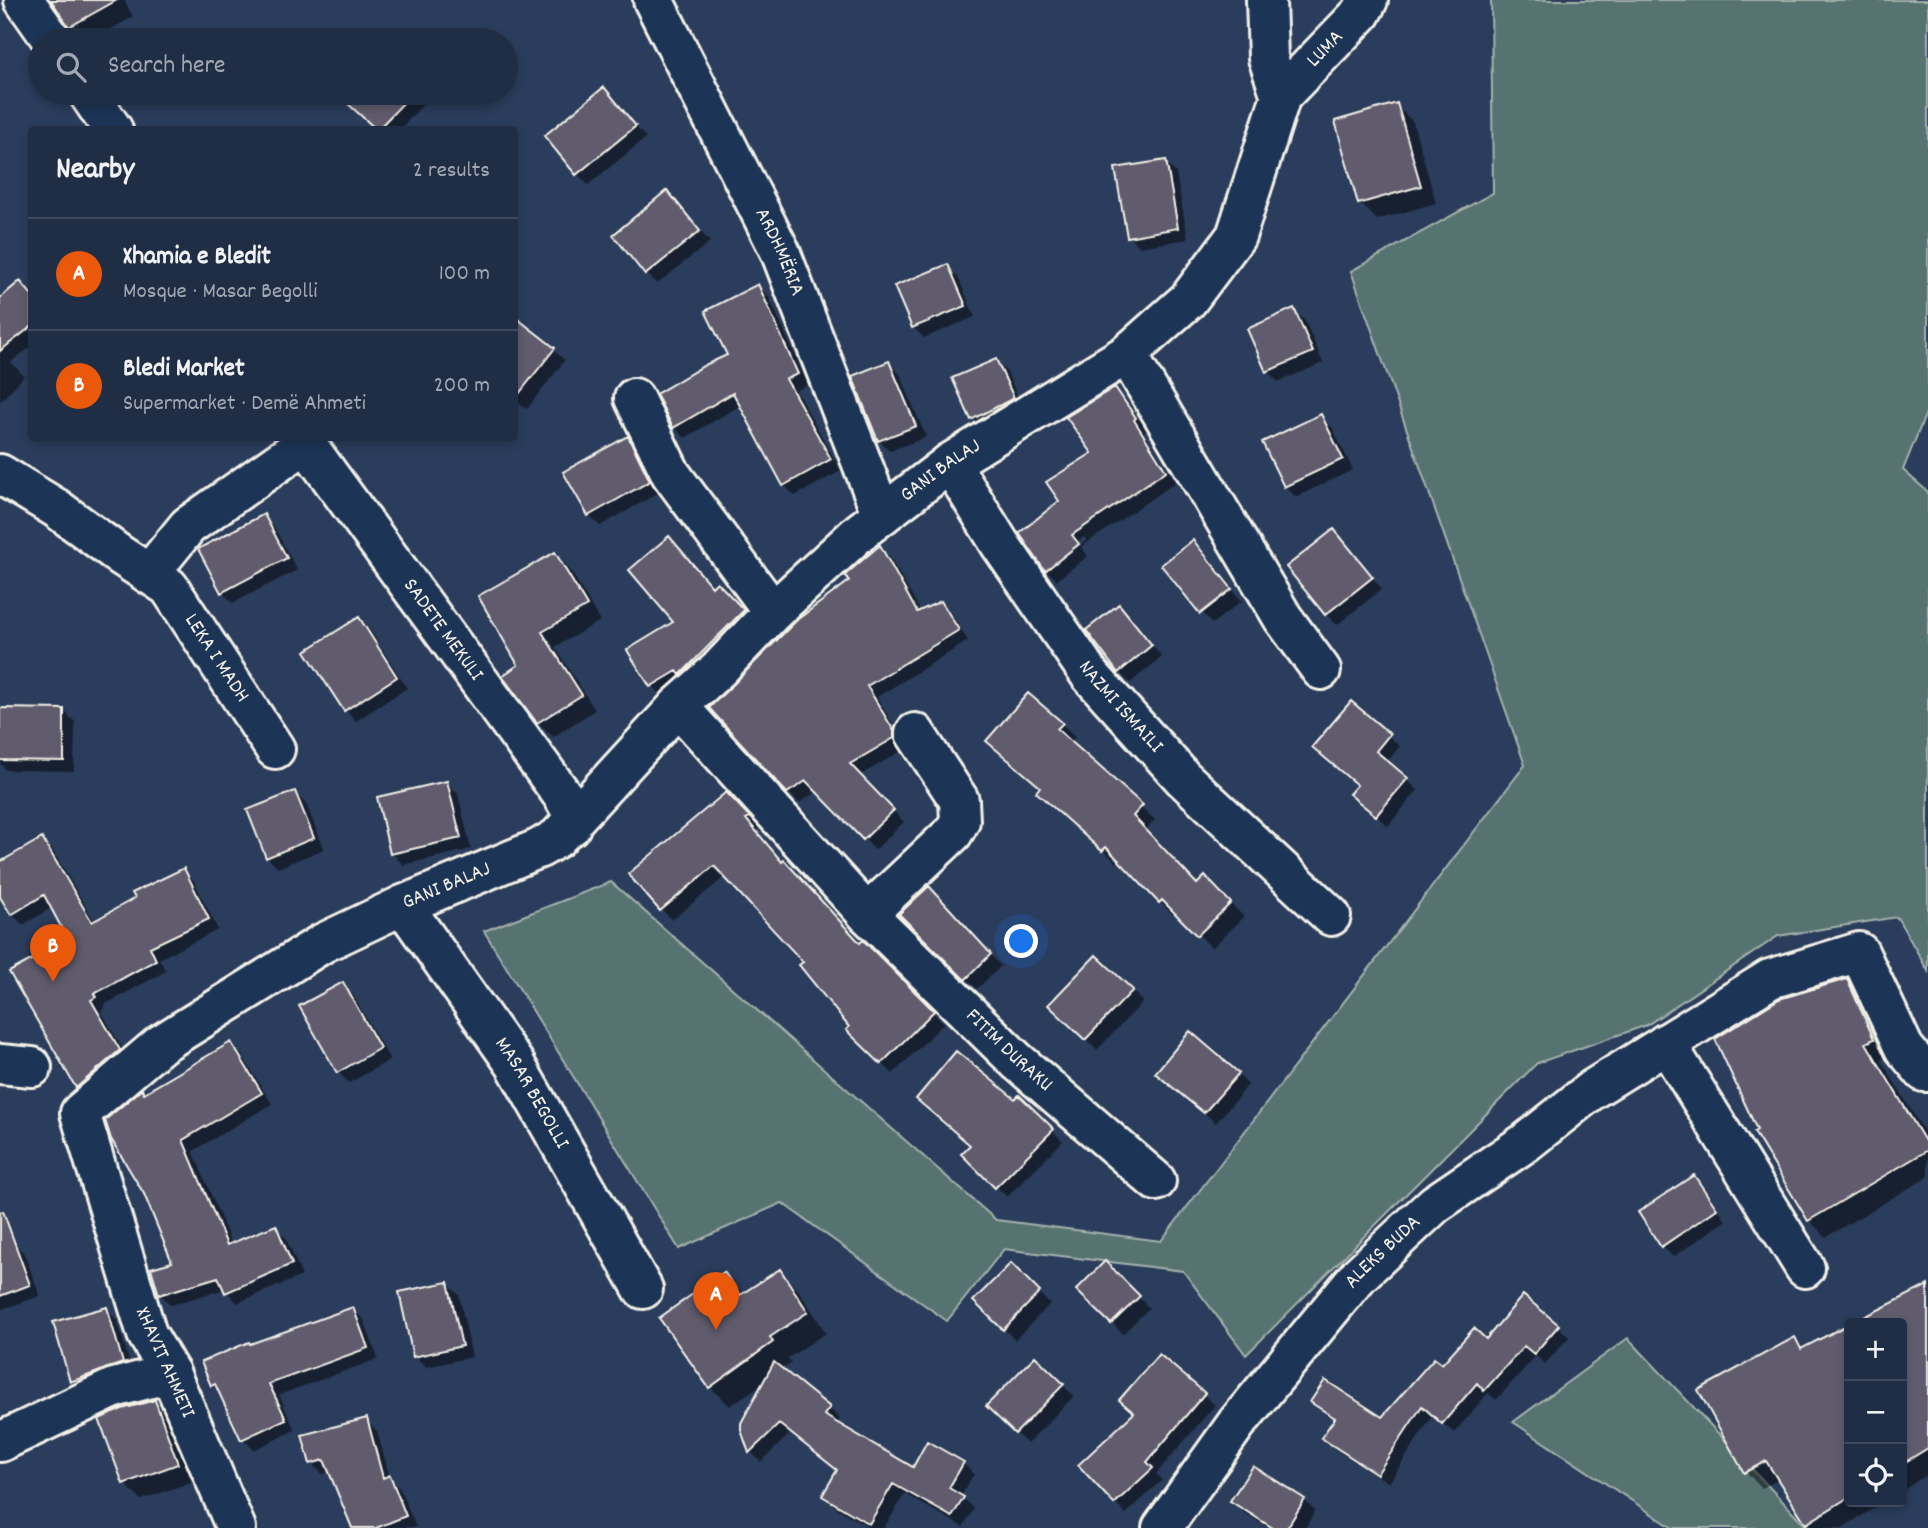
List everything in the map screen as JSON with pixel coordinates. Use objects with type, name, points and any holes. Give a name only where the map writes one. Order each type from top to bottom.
[{"type":"street","points":[[24,0],[44,28]]},
{"type":"street","name":"ARDHMËRIA","points":[[653,0],[780,251],[882,515]]},
{"type":"street","points":[[1266,0],[1268,58],[1281,96]]},
{"type":"street","name":"LUMA","points":[[1281,96],[1361,13],[1368,0]]},
{"type":"street","name":"GANI BALAJ","points":[[80,1113],[161,1044],[323,943],[403,905],[540,848],[557,838],[571,826],[626,761],[678,706],[718,670],[773,612],[882,515],[950,463],[1127,354],[1188,300],[1236,236],[1281,96]]},
{"type":"street","points":[[96,105],[110,126]]},
{"type":"street","points":[[1127,354],[1283,618],[1321,670]]},
{"type":"street","points":[[634,397],[671,474],[773,612]]},
{"type":"street","points":[[149,574],[188,526],[303,441]]},
{"type":"street","name":"SADETE MEKULI","points":[[305,441],[572,810],[571,826]]},
{"type":"street","name":"NAZMI ISMAILI","points":[[950,463],[1000,544],[1090,675],[1184,778],[1332,916]]},
{"type":"street","name":"LEKA I MADH","points":[[0,474],[56,508],[169,587],[275,749]]},
{"type":"street","name":"FITIM DURAKU","points":[[678,706],[867,914],[1017,1061],[1156,1181]]},
{"type":"street","points":[[867,914],[953,833],[960,821],[959,800],[915,733]]},
{"type":"street","name":"MASAR BEGOLLI","points":[[403,905],[514,1064],[643,1289]]},
{"type":"street","name":"ALEKS BUDA","points":[[1162,1528],[1237,1423],[1359,1275],[1435,1204],[1525,1143],[1593,1088],[1770,979],[1858,953],[1905,1048],[1924,1072],[1928,1072]]},
{"type":"street","points":[[1666,1043],[1805,1268]]},
{"type":"street","name":"XHAVIT AHMETI","points":[[80,1113],[147,1334],[170,1373],[236,1528]]},
{"type":"street","points":[[0,1442],[114,1388],[170,1373]]},
{"type":"green space","points":[[1491,0],[1928,0],[1928,408],[1903,470],[1928,492],[1928,971],[1897,917],[1778,936],[1647,1025],[1537,1063],[1246,1355],[1183,1271],[1004,1249],[947,1321],[782,1203],[679,1249],[484,931],[611,882],[996,1220],[1161,1241],[1525,765],[1351,271],[1493,193]]},
{"type":"green space","points":[[1628,1338],[1808,1528],[1673,1528],[1513,1422]]},
{"type":"building","points":[[51,0],[117,0],[69,27]]},
{"type":"building","points":[[604,87],[636,126],[576,175],[544,136]]},
{"type":"building","points":[[1397,103],[1421,186],[1358,204],[1335,121]]},
{"type":"building","points":[[349,105],[401,105],[381,126],[373,126]]},
{"type":"building","points":[[1166,160],[1178,228],[1127,237],[1115,168]]},
{"type":"building","points":[[667,190],[700,231],[645,275],[613,235]]},
{"type":"building","points":[[948,264],[966,306],[912,328],[894,286]]},
{"type":"building","points":[[20,281],[28,290],[28,329],[0,351],[0,298]]},
{"type":"building","points":[[758,284],[798,374],[786,379],[831,459],[783,486],[733,393],[673,428],[656,394],[727,355],[705,311]]},
{"type":"building","points":[[1294,308],[1313,352],[1266,372],[1247,329]]},
{"type":"building","points":[[518,319],[555,348],[518,395]]},
{"type":"building","points":[[996,359],[1014,398],[971,420],[952,378]]},
{"type":"building","points":[[889,361],[916,426],[878,441],[852,376]]},
{"type":"building","points":[[1115,387],[1166,471],[1072,535],[1079,544],[1045,571],[1019,533],[1059,501],[1046,482],[1092,453],[1066,417]]},
{"type":"building","points":[[1321,414],[1343,459],[1284,487],[1262,442]]},
{"type":"building","points":[[628,436],[650,481],[588,516],[563,472]]},
{"type":"building","points":[[264,514],[287,558],[221,593],[198,549]]},
{"type":"building","points":[[1334,529],[1373,577],[1325,615],[1286,567]]},
{"type":"building","points":[[669,536],[712,587],[717,582],[744,610],[680,675],[677,671],[650,687],[627,650],[673,622],[629,570]]},
{"type":"building","points":[[1193,540],[1232,589],[1200,614],[1161,565]]},
{"type":"building","points":[[880,545],[917,612],[941,601],[959,630],[867,686],[894,731],[894,738],[850,764],[894,810],[863,840],[806,781],[787,793],[709,708],[798,619],[849,581],[845,575]]},
{"type":"building","points":[[555,552],[587,606],[542,632],[582,695],[537,723],[502,676],[518,665],[478,596]]},
{"type":"building","points":[[1119,604],[1152,645],[1118,673],[1086,630]]},
{"type":"building","points":[[359,617],[397,677],[344,711],[305,651]]},
{"type":"building","points":[[1028,693],[1063,723],[1057,729],[1143,805],[1133,816],[1197,884],[1205,876],[1231,903],[1197,936],[1162,900],[1159,903],[1106,847],[1102,851],[1036,792],[1040,787],[986,741]]},
{"type":"building","points":[[1351,701],[1390,734],[1376,751],[1408,778],[1376,816],[1349,794],[1357,785],[1312,747]]},
{"type":"building","points":[[0,708],[64,709],[64,761],[0,760]]},
{"type":"building","points":[[447,781],[461,838],[390,854],[377,797]]},
{"type":"building","points":[[295,791],[314,838],[266,858],[247,810]]},
{"type":"building","points":[[726,792],[750,817],[746,819],[782,862],[784,860],[860,943],[863,940],[934,1011],[881,1064],[846,1030],[849,1027],[799,965],[803,962],[714,866],[660,911],[628,874]]},
{"type":"building","points":[[42,838],[92,922],[135,898],[132,893],[184,868],[209,919],[150,947],[156,960],[94,994],[96,997],[91,1000],[120,1050],[76,1088],[9,972],[68,940],[44,895],[11,915],[0,897],[0,862]]},
{"type":"building","points":[[929,886],[991,954],[965,980],[899,914]]},
{"type":"building","points":[[1096,955],[1133,990],[1085,1040],[1048,1005]]},
{"type":"building","points":[[1847,979],[1874,1039],[1866,1043],[1928,1150],[1808,1221],[1754,1132],[1757,1130],[1715,1039],[1779,999]]},
{"type":"building","points":[[343,982],[380,1048],[337,1073],[299,1006]]},
{"type":"building","points":[[1190,1031],[1239,1073],[1204,1113],[1155,1073]]},
{"type":"building","points":[[231,1042],[262,1093],[183,1140],[227,1245],[276,1225],[292,1264],[225,1293],[218,1277],[159,1295],[151,1268],[172,1262],[144,1194],[111,1139],[105,1120],[142,1089],[144,1093]]},
{"type":"building","points":[[956,1051],[1015,1099],[1019,1095],[1054,1129],[995,1188],[961,1154],[970,1145],[916,1099]]},
{"type":"building","points":[[1694,1175],[1717,1209],[1661,1247],[1638,1212]]},
{"type":"building","points":[[3,1211],[30,1285],[0,1296],[0,1212]]},
{"type":"building","points":[[1105,1261],[1140,1296],[1111,1324],[1076,1290]]},
{"type":"building","points":[[1011,1263],[1040,1292],[1003,1330],[973,1301]]},
{"type":"building","points":[[780,1269],[808,1312],[770,1337],[773,1342],[709,1388],[659,1318],[724,1272],[740,1295]]},
{"type":"building","points":[[448,1282],[462,1346],[413,1357],[399,1292]]},
{"type":"building","points":[[1928,1285],[1928,1448],[1907,1461],[1907,1318],[1862,1318]]},
{"type":"building","points":[[1523,1295],[1559,1325],[1534,1354],[1524,1346],[1484,1391],[1477,1383],[1442,1424],[1422,1406],[1377,1474],[1321,1438],[1335,1418],[1310,1402],[1325,1380],[1382,1417],[1434,1358],[1442,1364],[1474,1328],[1486,1339]]},
{"type":"building","points":[[107,1307],[123,1363],[70,1382],[53,1322]]},
{"type":"building","points":[[353,1307],[368,1348],[269,1384],[286,1419],[241,1440],[215,1384],[211,1386],[201,1362],[249,1342],[250,1344]]},
{"type":"building","points":[[1844,1327],[1844,1500],[1806,1524],[1766,1461],[1744,1473],[1698,1390],[1795,1337],[1801,1349]]},
{"type":"building","points":[[1159,1354],[1205,1393],[1147,1462],[1153,1468],[1114,1504],[1078,1465],[1134,1413],[1119,1400]]},
{"type":"building","points":[[1035,1356],[1064,1384],[1015,1434],[986,1406]]},
{"type":"building","points":[[774,1362],[830,1407],[824,1415],[913,1467],[927,1441],[964,1462],[949,1488],[964,1497],[952,1517],[893,1484],[869,1524],[822,1496],[837,1470],[779,1424],[749,1453],[741,1423]]},
{"type":"building","points":[[155,1400],[178,1464],[123,1484],[99,1419]]},
{"type":"building","points":[[367,1418],[383,1478],[390,1475],[406,1516],[376,1528],[352,1528],[324,1460],[310,1464],[302,1435]]},
{"type":"building","points":[[1253,1466],[1305,1499],[1287,1528],[1273,1528],[1230,1501]]},
{"type":"place","name":"Bledi Market","points":[[53,982]]},
{"type":"place","name":"Xhamia e Bledit","points":[[716,1330]]}]
